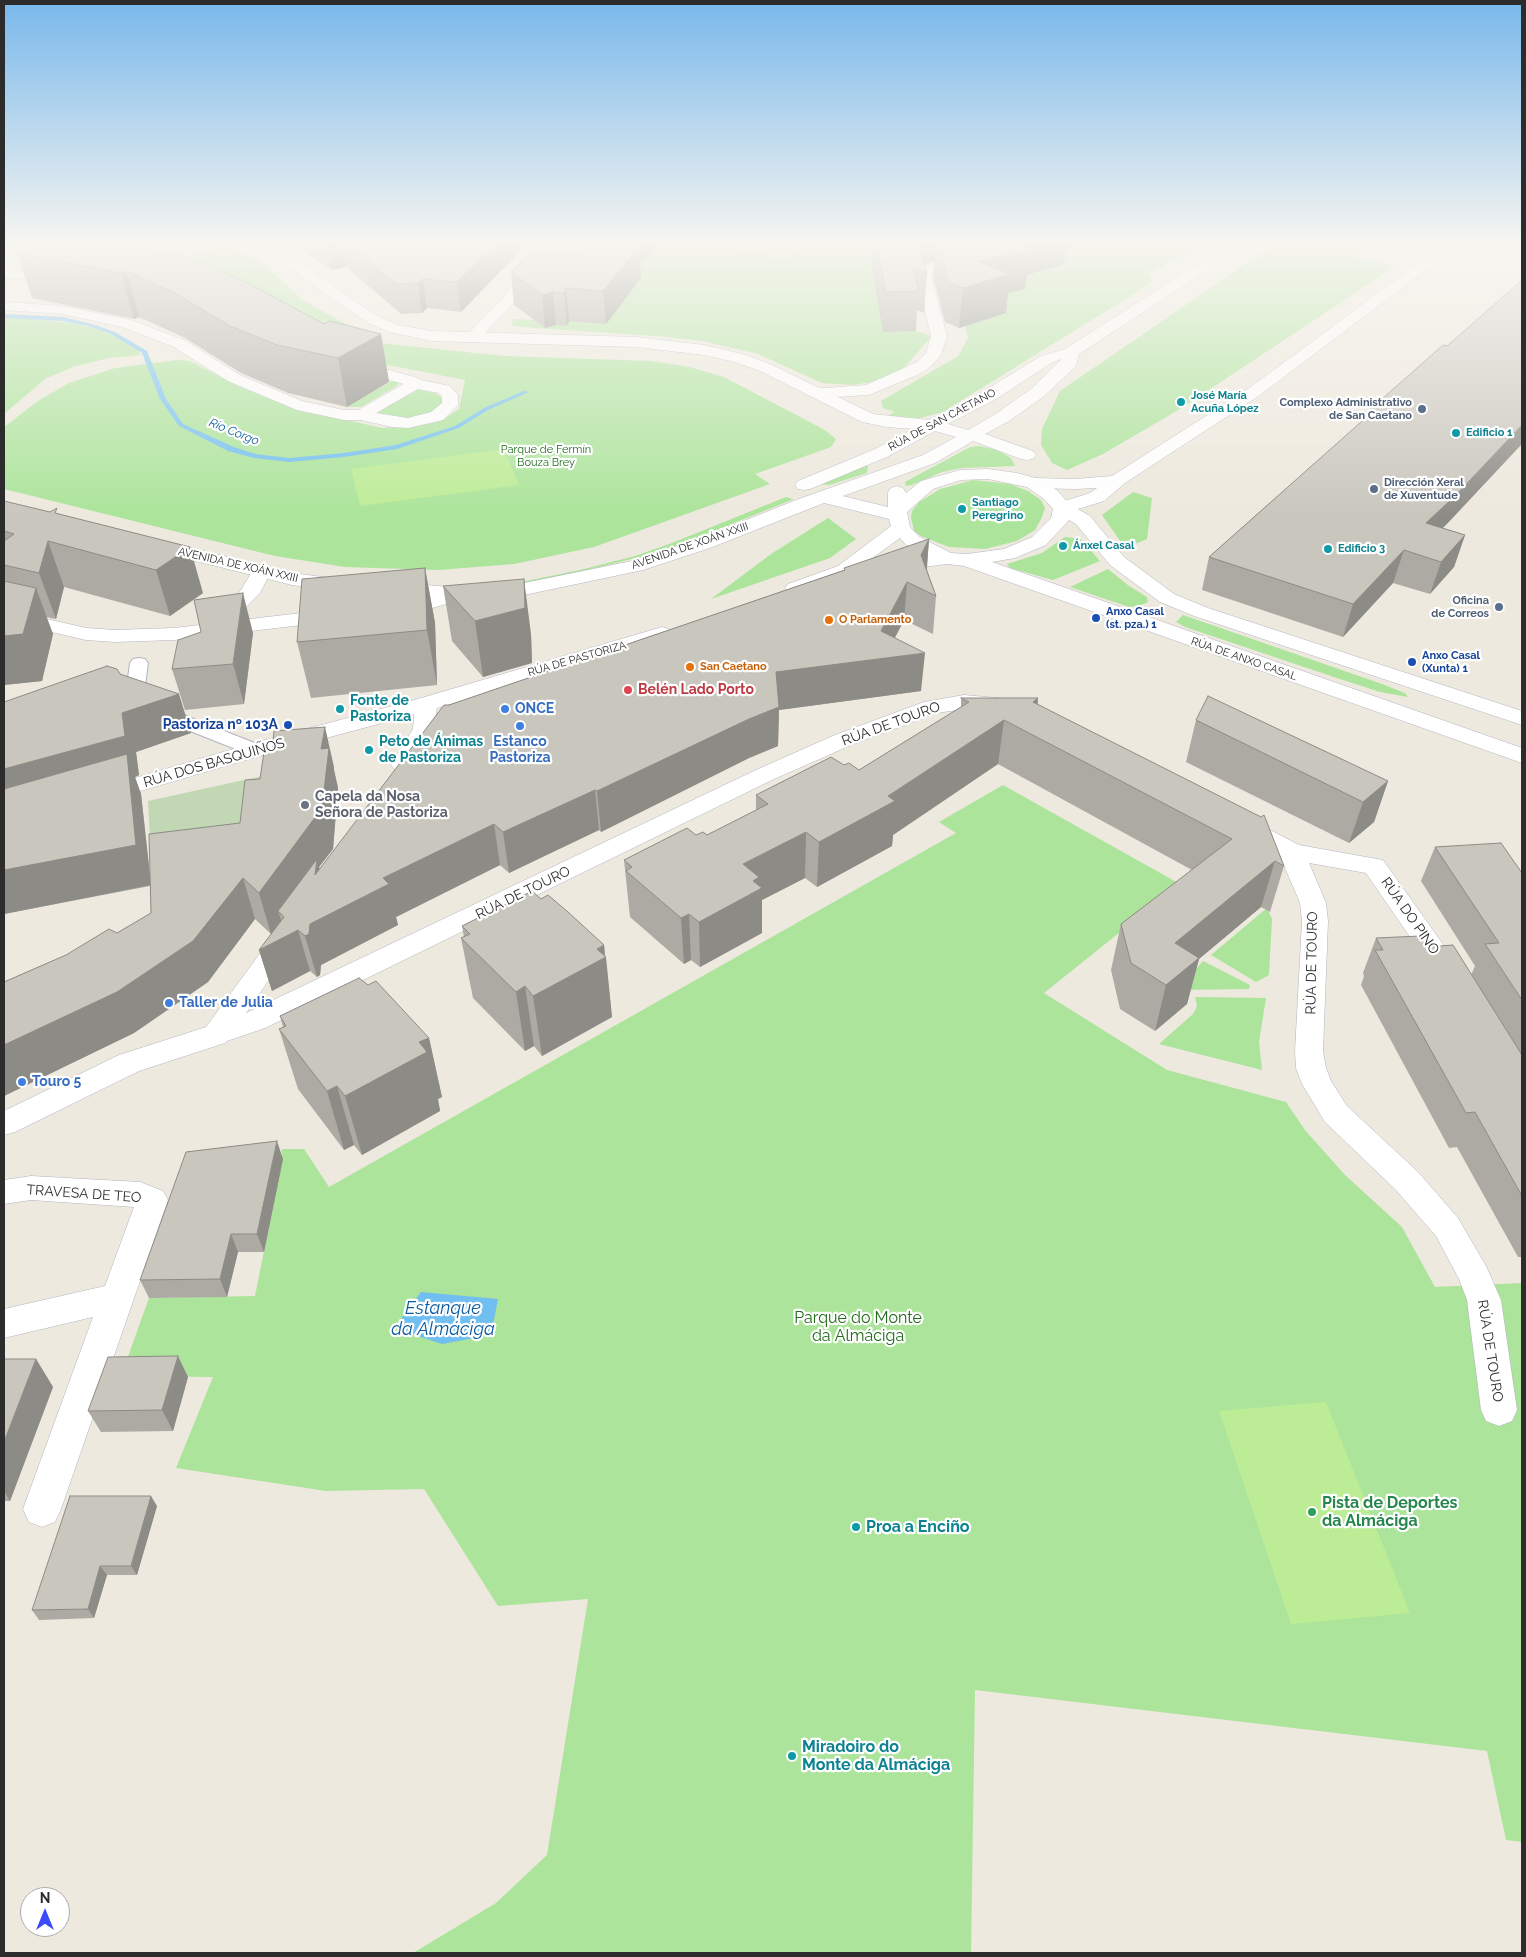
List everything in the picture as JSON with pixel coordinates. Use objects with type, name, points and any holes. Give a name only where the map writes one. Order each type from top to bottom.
[{"type":"street","points":[[155,334],[178,343],[234,378],[297,404],[344,415],[361,415],[392,422],[408,423],[437,416],[450,405],[450,395],[444,389],[416,384],[409,380],[338,362]]},
{"type":"street","points":[[425,334],[637,342],[684,346],[724,354],[753,363],[862,414],[887,422],[942,428],[1027,455]]},
{"type":"street","points":[[818,393],[869,390],[917,368],[933,355],[938,346],[939,334]]},
{"type":"street","name":"RÚA DE SAN CAETANO","points":[[895,472],[914,448],[942,428],[1048,359],[1071,352],[1098,334]]},
{"type":"street","points":[[1062,508],[1096,497],[1119,479],[1254,392],[1331,334]]},
{"type":"street","name":"RÚA DE SAN CAETANO","points":[[895,472],[929,459],[971,436],[1036,393],[1070,363],[1071,352]]},
{"type":"street","points":[[361,415],[416,384]]},
{"type":"street","points":[[862,414],[869,390]]},
{"type":"street","points":[[1033,483],[1035,466],[1027,455],[1023,442],[1024,428],[1036,393]]},
{"type":"street","points":[[862,414],[875,424],[880,435],[881,453],[895,472],[899,518]]},
{"type":"street","name":"RÚA DE SAN CAETANO","points":[[881,453],[942,428]]},
{"type":"street","name":"AVENIDA DE XOÁN XXIII","points":[[755,504],[881,453]]},
{"type":"street","name":"AVENIDA DE XOÁN XXIII","points":[[134,540],[372,598],[422,605],[460,594],[524,589],[636,566],[703,544],[824,497],[895,472]]},
{"type":"street","points":[[841,570],[899,518],[927,485],[960,475],[988,474],[1017,478],[1033,483],[1075,484],[1119,479]]},
{"type":"street","points":[[1033,483],[1051,495],[1062,508],[1083,520],[1117,561],[1143,582],[1177,602],[1201,612],[1522,718]]},
{"type":"street","points":[[824,497],[872,508],[899,518]]},
{"type":"street","points":[[781,594],[841,570],[1008,554],[1039,540],[1060,520],[1062,508]]},
{"type":"street","name":"RÚA DE ANXO CASAL","points":[[899,518],[913,541],[957,559],[1522,756]]},
{"type":"street","name":"AVENIDA DE XOÁN XXIII","points":[[372,598],[528,574],[622,553],[666,538]]},
{"type":"street","points":[[174,634],[218,617],[232,609],[250,593],[261,572]]},
{"type":"street","points":[[4,615],[86,634],[114,636],[174,634],[372,598]]},
{"type":"street","name":"RÚA DE PASTORIZA","points":[[426,704],[682,627]]},
{"type":"street","points":[[139,663],[135,693],[140,706],[256,750]]},
{"type":"street","name":"RÚA DE TOURO","points":[[4,1124],[129,1063],[215,1036],[255,1021],[764,775],[843,740],[917,711],[948,704],[964,702],[990,704],[1022,712]]},
{"type":"street","points":[[390,786],[424,729],[426,704]]},
{"type":"street","name":"RÚA DOS BASQUIÑOS","points":[[78,802],[256,750],[426,704]]},
{"type":"street","points":[[1220,814],[1291,850]]},
{"type":"street","name":"RÚA DE TOURO","points":[[1291,850],[1310,894],[1315,921],[1309,1051],[1311,1068],[1336,1114],[1407,1181],[1447,1227],[1474,1276],[1484,1300],[1499,1410]]},
{"type":"street","name":"RÚA DO PINO","points":[[1291,850],[1331,860],[1374,866],[1467,1000]]},
{"type":"street","points":[[215,1036],[302,914]]},
{"type":"street","name":"TRAVESA DE TEO","points":[[4,1192],[31,1188],[140,1195],[152,1200],[42,1509]]},
{"type":"street","points":[[4,1323],[118,1296]]},
{"type":"green space","points":[[4,334],[112,334],[136,348],[141,355],[109,358],[73,367],[45,379],[4,414]]},
{"type":"green space","name":"Parque de Fermín Bouza Brey","points":[[305,334],[364,334],[380,343],[504,356],[651,361],[690,367],[724,377],[825,430],[836,439],[831,447],[755,474],[770,484],[594,547],[514,564],[438,570],[345,567],[275,556],[4,489],[4,427],[38,401],[69,383],[115,368],[177,360],[190,361],[240,387],[280,403],[382,428],[429,424],[442,420],[459,409],[465,380],[367,361]]},
{"type":"green space","points":[[632,334],[927,334],[932,336],[902,370],[878,381],[852,385],[822,383],[758,354],[702,341]]},
{"type":"green space","points":[[967,334],[1068,334],[943,412],[920,418],[887,416],[895,412],[883,408],[881,401],[958,356],[968,338]]},
{"type":"green space","points":[[1143,334],[1293,334],[1180,409],[1103,454],[1067,470],[1052,463],[1041,445],[1042,429],[1060,391]]},
{"type":"green space","points":[[394,380],[399,383],[397,386],[361,407],[347,407]]},
{"type":"green space","points":[[415,389],[435,393],[441,397],[443,402],[440,407],[426,415],[404,419],[375,414]]},
{"type":"green space","points":[[979,446],[997,450],[1011,458],[1015,466],[962,468],[942,472],[906,486],[905,482],[970,447]]},
{"type":"green space","points":[[504,449],[519,485],[360,506],[351,469]]},
{"type":"green space","points":[[868,465],[867,473],[829,485],[820,484]]},
{"type":"green space","points":[[973,480],[1010,484],[1028,491],[1041,500],[1045,508],[1035,530],[1017,541],[985,549],[949,547],[921,536],[914,531],[911,517],[912,511],[919,502],[940,489]]},
{"type":"green space","points":[[1133,492],[1152,498],[1147,539],[1125,548],[1102,515]]},
{"type":"green space","points":[[786,497],[794,499],[674,547],[550,579],[497,587],[580,570],[635,556]]},
{"type":"green space","points":[[828,518],[856,539],[830,558],[711,599],[771,554]]},
{"type":"green space","points":[[1065,537],[1081,539],[1100,561],[1053,580],[1010,568],[1007,564],[1042,553]]},
{"type":"green space","points":[[1108,569],[1129,586],[1147,597],[1148,602],[1139,606],[1129,607],[1070,587]]},
{"type":"green space","points":[[1183,615],[1382,684],[1405,693],[1408,697],[1380,692],[1185,627],[1176,622]]},
{"type":"green space","points":[[334,767],[152,876],[148,801],[285,771]]},
{"type":"green space","name":"Parque do Monte da Almáciga","points":[[1003,785],[1180,884],[1044,993],[1167,1070],[1286,1102],[1305,1130],[1345,1175],[1402,1227],[1435,1287],[1522,1283],[1522,1842],[1506,1840],[1487,1751],[975,1690],[971,1953],[413,1953],[496,1903],[547,1855],[588,1599],[498,1606],[424,1489],[326,1491],[176,1468],[213,1377],[121,1376],[149,1298],[255,1296],[280,1172],[282,1149],[304,1149],[329,1187],[956,833],[939,822]]},
{"type":"green space","points":[[1267,908],[1272,919],[1269,975],[1256,982],[1211,955]]},
{"type":"green space","points":[[1203,961],[1250,985],[1249,989],[1178,990]]},
{"type":"green space","points":[[1195,997],[1266,998],[1259,1042],[1262,1070],[1159,1044],[1193,1014],[1197,1006]]},
{"type":"green space","name":"Pista de Deportes da Almáciga","points":[[1326,1402],[1410,1613],[1291,1624],[1219,1411]]},
{"type":"water","name":"Estanque da Almáciga","points":[[421,1292],[498,1299],[491,1335],[442,1344],[394,1328]]},
{"type":"building","points":[[251,334],[380,334],[338,358],[277,345]]},
{"type":"building","points":[[1460,334],[1522,334],[1522,425],[1457,494],[1426,523],[1465,535],[1441,562],[1404,550],[1353,604],[1209,557],[1369,415],[1365,414],[1443,345],[1447,346]]},
{"type":"building","points":[[4,501],[50,512],[57,508],[55,513],[190,547],[156,570],[48,541],[39,573],[4,565],[4,541],[14,534],[4,531]]},
{"type":"building","points":[[929,539],[921,555],[936,596],[907,582],[881,631],[925,653],[776,672],[779,707],[503,832],[494,824],[383,878],[389,884],[310,924],[309,934],[305,936],[298,930],[259,950],[284,917],[278,911],[317,859],[315,875],[444,705],[449,705],[845,570],[844,568]]},
{"type":"building","points":[[425,568],[427,630],[297,642],[302,579]]},
{"type":"building","points":[[524,579],[525,608],[475,621],[443,586]]},
{"type":"building","points":[[4,581],[36,588],[23,634],[4,636]]},
{"type":"building","points":[[243,593],[233,664],[172,669],[178,640],[201,632],[194,600]]},
{"type":"building","points":[[107,666],[117,669],[120,674],[179,694],[122,713],[125,736],[4,769],[4,702]]},
{"type":"building","points":[[1208,696],[1388,781],[1363,802],[1196,720]]},
{"type":"building","points":[[961,698],[1038,698],[1033,702],[1261,817],[1264,815],[1284,866],[1275,861],[1175,943],[1199,958],[1166,985],[1131,963],[1121,924],[1232,839],[1004,720],[888,796],[895,801],[819,842],[806,832],[743,864],[759,877],[753,881],[762,888],[699,922],[689,914],[681,918],[626,871],[632,867],[624,860],[687,828],[696,835],[703,832],[707,835],[768,804],[756,795],[831,757],[844,765],[849,763],[859,770],[969,702]]},
{"type":"building","points":[[325,727],[321,749],[329,748],[322,808],[259,893],[243,878],[193,941],[117,992],[4,1045],[4,982],[66,955],[109,929],[117,933],[151,913],[149,834],[240,823],[245,780],[260,779],[264,752],[272,752],[274,731]]},
{"type":"building","points":[[127,754],[136,845],[4,870],[4,789]]},
{"type":"building","points":[[1501,843],[1522,873],[1522,1000],[1485,944],[1499,943],[1435,847]]},
{"type":"building","points":[[532,891],[541,899],[548,895],[568,912],[604,945],[597,949],[606,957],[533,996],[525,986],[516,992],[461,938],[470,934],[462,926]]},
{"type":"building","points":[[1420,936],[1426,947],[1453,945],[1522,1055],[1522,1196],[1475,1112],[1466,1113],[1375,950],[1383,950],[1376,938]]},
{"type":"building","points":[[359,978],[368,985],[376,981],[429,1038],[419,1042],[427,1052],[345,1096],[337,1086],[327,1091],[279,1029],[286,1026],[280,1016]]},
{"type":"building","points":[[277,1141],[257,1234],[231,1234],[220,1279],[140,1280],[186,1152]]},
{"type":"building","points":[[178,1356],[162,1410],[88,1411],[108,1357]]},
{"type":"building","points":[[4,1359],[36,1359],[4,1442]]},
{"type":"building","points":[[70,1496],[151,1496],[131,1566],[100,1566],[88,1609],[32,1610]]},
{"type":"waterway","name":"Río Corgo","points":[[115,334],[145,352],[163,399],[181,425],[231,449],[254,456],[289,460],[344,455],[397,447],[457,427],[486,409],[526,392]]},
{"type":"place","name":"José María Acuña López","points":[[1181,402]]},
{"type":"place","name":"Complexo Administrativo de San Caetano","points":[[1422,409]]},
{"type":"place","name":"Edificio 1","points":[[1456,433]]},
{"type":"place","name":"Dirección Xeral de Xuventude","points":[[1374,489]]},
{"type":"place","name":"Santiago Peregrino","points":[[962,509]]},
{"type":"place","name":"Ánxel Casal","points":[[1063,546]]},
{"type":"place","name":"Edificio 3","points":[[1328,549]]},
{"type":"place","name":"Oficina de Correos","points":[[1499,607]]},
{"type":"place","name":"Anxo Casal (st. pza.) 1","points":[[1096,618]]},
{"type":"place","name":"O Parlamento","points":[[829,620]]},
{"type":"place","name":"Anxo Casal (Xunta) 1","points":[[1412,662]]},
{"type":"place","name":"San Caetano","points":[[690,667]]},
{"type":"place","name":"Belén Lado Porto","points":[[628,690]]},
{"type":"place","name":"Fonte de Pastoriza","points":[[340,709]]},
{"type":"place","name":"ONCE","points":[[505,709]]},
{"type":"place","name":"Pastoriza nº 103A","points":[[288,725]]},
{"type":"place","name":"Estanco Pastoriza","points":[[520,726]]},
{"type":"place","name":"Peto de Ánimas de Pastoriza","points":[[369,750]]},
{"type":"place","name":"Capela da Nosa Señora de Pastoriza","points":[[305,805]]},
{"type":"place","name":"Taller de Julia","points":[[169,1003]]},
{"type":"place","name":"Touro 5","points":[[22,1082]]},
{"type":"place","name":"Pista de Deportes da Almáciga","points":[[1312,1512]]},
{"type":"place","name":"Proa a Enciño","points":[[856,1527]]},
{"type":"place","name":"Miradoiro do Monte da Almáciga","points":[[792,1756]]}]
